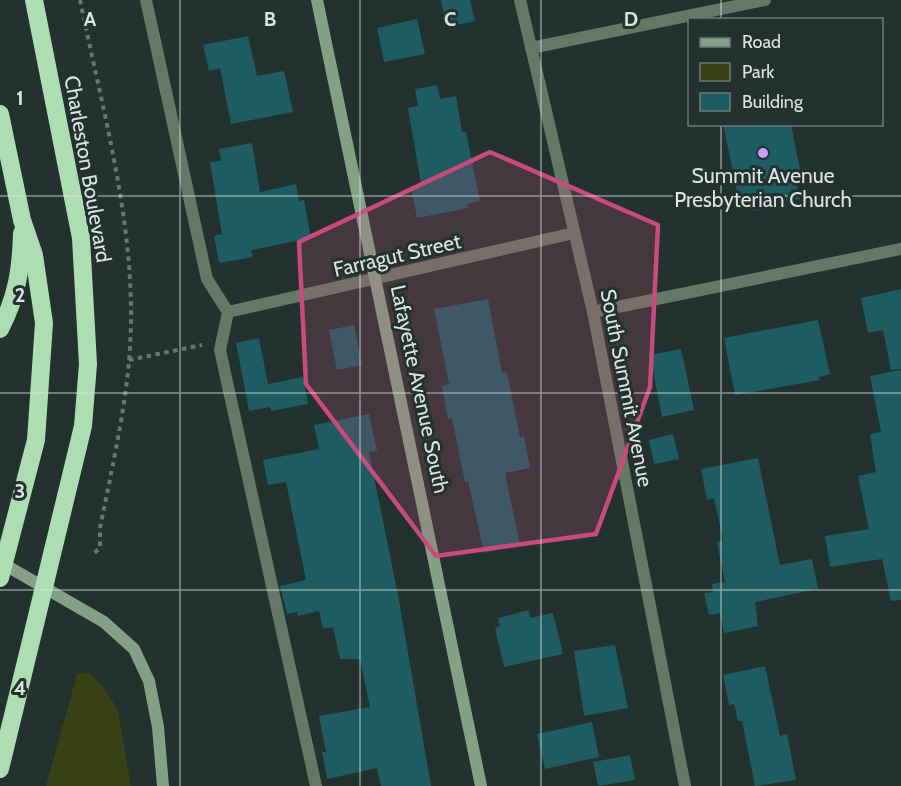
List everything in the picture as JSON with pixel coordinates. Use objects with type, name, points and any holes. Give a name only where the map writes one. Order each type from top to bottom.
[{"type":"highway","name":"Charleston Boulevard","points":[[0,769],[83,426],[88,364],[81,238],[34,0]]},
{"type":"highway","points":[[0,114],[22,219],[34,255],[44,324],[36,440],[1,568]]},
{"type":"highway","points":[[0,329],[13,304],[21,269],[22,219]]},
{"type":"street","points":[[147,0],[207,279],[228,312],[220,350],[316,786]]},
{"type":"street","name":"Lafayette Avenue South","points":[[317,0],[482,786]]},
{"type":"street","name":"South Summit Avenue","points":[[520,0],[592,312],[685,786]]},
{"type":"street","points":[[531,48],[765,0]]},
{"type":"street","name":"Farragut Street","points":[[228,312],[377,280],[574,233]]},
{"type":"street","points":[[592,312],[901,249]]},
{"type":"street","points":[[1,568],[45,588],[104,622],[134,649],[150,681],[158,727],[163,786]]},
{"type":"path","points":[[80,0],[125,223],[129,275],[129,360],[100,528],[100,548],[93,554]]},
{"type":"path","points":[[129,360],[222,340]]},
{"type":"highlighted area","points":[[490,152],[658,225],[650,387],[596,534],[436,556],[306,384],[299,242]]},
{"type":"green space","points":[[88,672],[103,686],[118,710],[131,786],[46,786],[77,674]]},
{"type":"building","points":[[441,0],[470,0],[475,21],[447,27]]},
{"type":"building","points":[[417,19],[425,54],[384,62],[377,28]]},
{"type":"building","points":[[248,36],[257,76],[284,71],[293,112],[231,124],[220,68],[209,71],[203,45]]},
{"type":"building","points":[[437,85],[440,99],[456,96],[462,132],[466,132],[480,201],[467,204],[468,208],[417,218],[411,186],[421,184],[408,108],[418,106],[415,89]]},
{"type":"building","name":"Summit Avenue Presbyterian Church","points":[[723,126],[791,126],[802,180],[796,181],[800,199],[780,202],[781,206],[753,211],[752,208],[741,210]]},
{"type":"building","points":[[252,143],[260,192],[296,184],[299,201],[304,200],[311,238],[251,250],[253,257],[219,263],[214,236],[222,234],[210,162],[221,161],[219,149]]},
{"type":"building","points":[[901,289],[901,369],[891,370],[883,330],[868,333],[861,298]]},
{"type":"building","points":[[488,299],[502,373],[507,372],[520,437],[524,436],[530,468],[505,473],[520,545],[484,553],[468,481],[465,482],[452,418],[448,419],[442,386],[449,384],[434,309]]},
{"type":"building","points":[[818,320],[830,374],[819,377],[820,380],[735,395],[724,338]]},
{"type":"building","points":[[354,325],[362,365],[337,370],[329,330]]},
{"type":"building","points":[[259,338],[268,384],[303,377],[308,404],[271,411],[270,407],[249,411],[236,343]]},
{"type":"building","points":[[681,349],[694,410],[662,417],[650,355]]},
{"type":"building","points":[[901,370],[901,600],[891,601],[882,559],[830,567],[825,536],[869,529],[858,476],[876,472],[870,434],[881,432],[870,376]]},
{"type":"building","points":[[369,414],[377,451],[369,452],[398,595],[431,786],[381,786],[377,768],[327,779],[322,752],[326,752],[319,716],[370,707],[360,659],[340,659],[333,627],[323,629],[319,611],[298,616],[297,612],[287,614],[280,586],[306,580],[286,482],[268,485],[263,460],[319,449],[314,425]]},
{"type":"building","points":[[673,434],[679,459],[654,464],[649,440]]},
{"type":"building","points":[[758,458],[780,565],[812,559],[818,589],[755,602],[758,626],[724,633],[720,613],[709,615],[704,593],[713,592],[712,584],[725,582],[717,542],[723,540],[714,498],[707,500],[701,469]]},
{"type":"building","points":[[529,610],[530,618],[553,613],[563,654],[504,667],[495,628],[500,626],[498,618]]},
{"type":"building","points":[[615,645],[628,708],[584,716],[574,651]]},
{"type":"building","points":[[765,666],[780,736],[787,734],[796,780],[755,786],[742,721],[738,721],[734,704],[729,705],[723,675]]},
{"type":"building","points":[[592,722],[599,757],[545,769],[537,734]]},
{"type":"building","points":[[630,755],[635,780],[598,786],[593,762]]},
{"type":"place","name":"Summit Avenue Presbyterian Church","points":[[763,153]]}]
